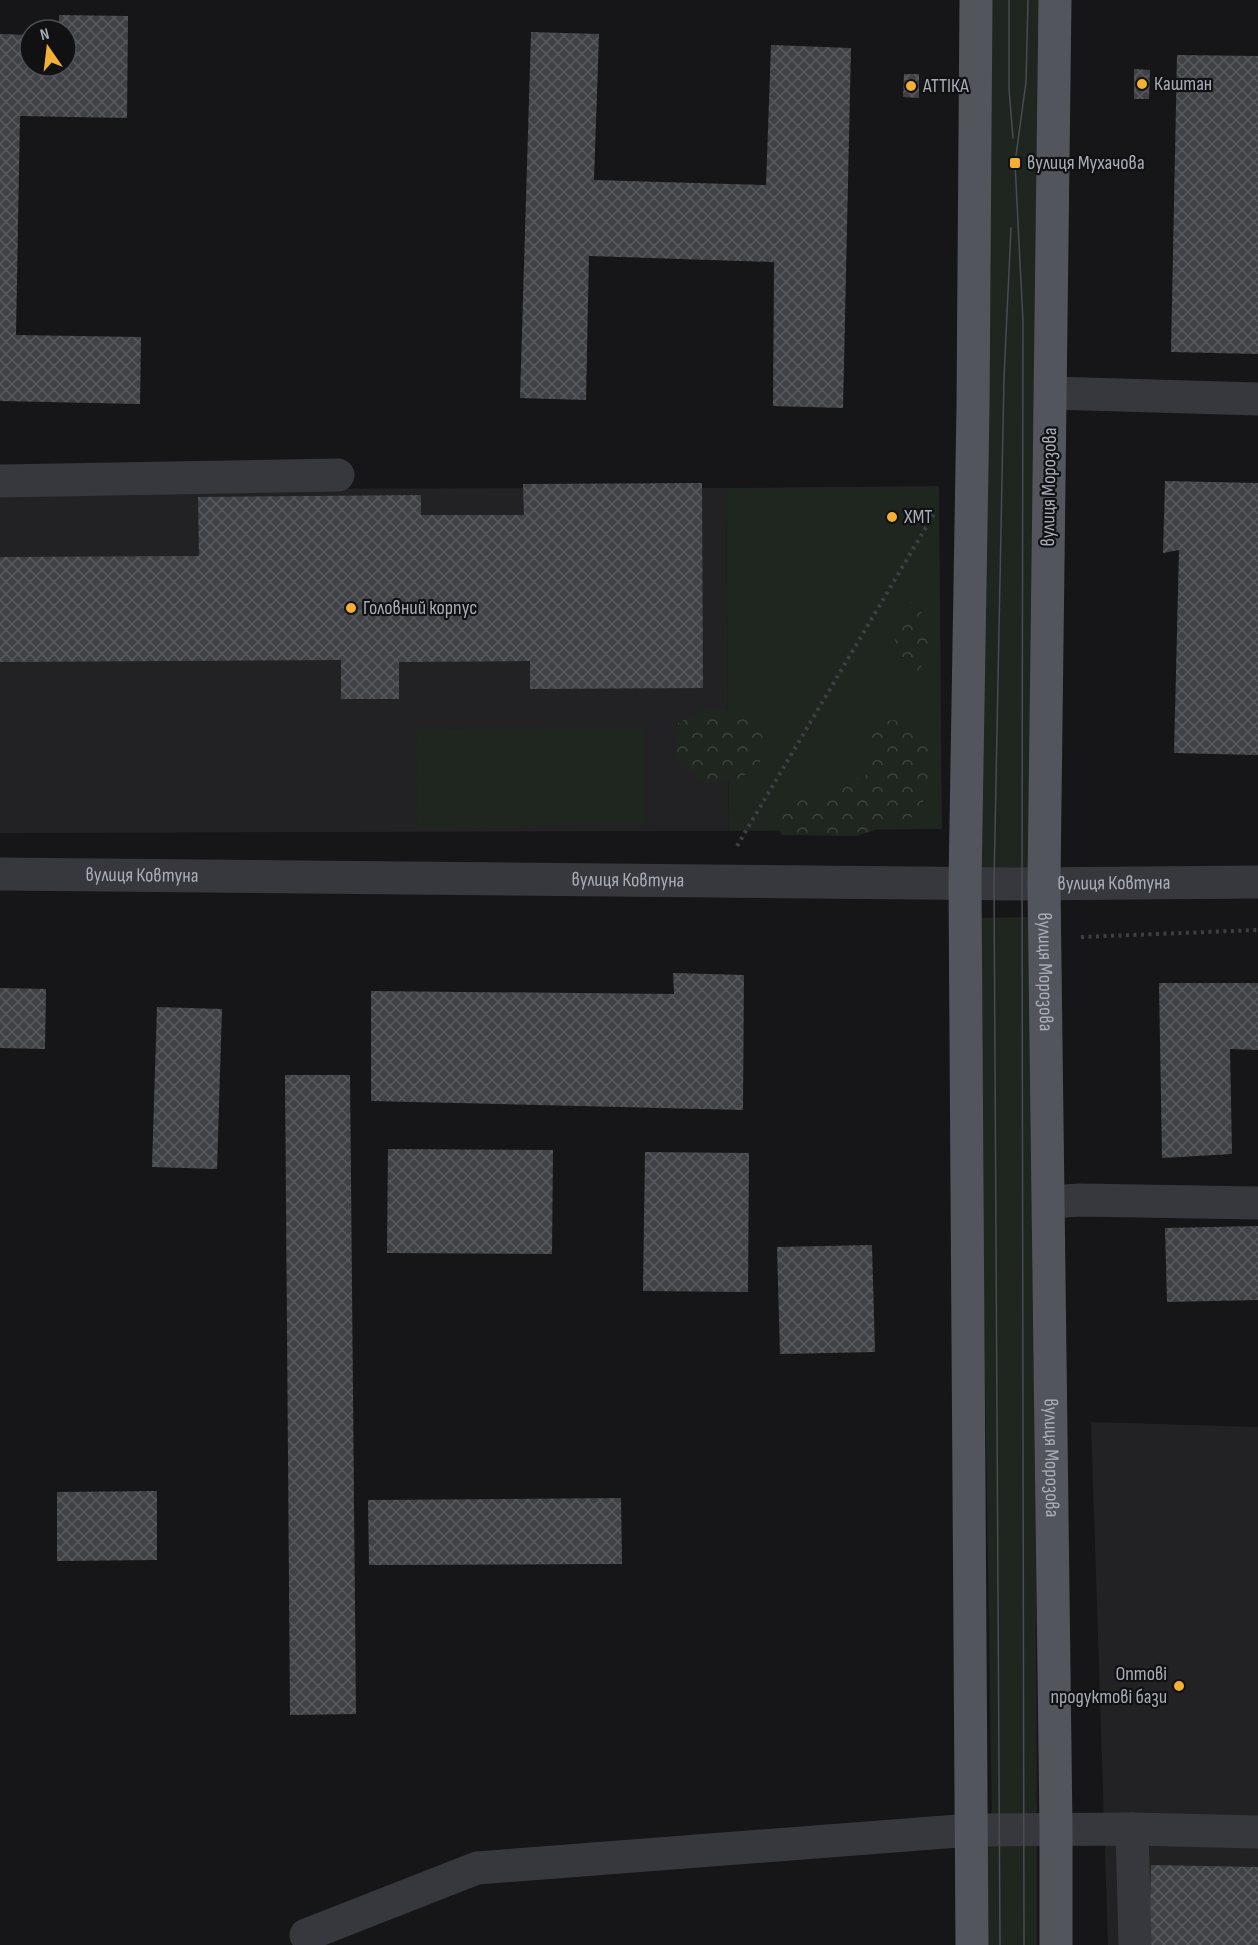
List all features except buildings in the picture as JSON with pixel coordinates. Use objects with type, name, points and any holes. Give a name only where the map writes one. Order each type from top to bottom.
[{"type":"main road","points":[[972,1945],[965,884],[973,394],[976,0]]},
{"type":"main road","name":"вулиця Морозова","points":[[1055,0],[1044,884],[1056,1945]]},
{"type":"street","points":[[1051,393],[1258,399]]},
{"type":"street","points":[[0,481],[338,475]]},
{"type":"street","name":"вулиця Ковтуна","points":[[0,874],[965,884],[1258,882]]},
{"type":"street","points":[[1049,1202],[1080,1200],[1258,1203]]},
{"type":"street","points":[[306,1935],[477,1868],[971,1830],[1132,1829],[1258,1832]]},
{"type":"street","points":[[1132,1829],[1135,1945]]},
{"type":"path","points":[[732,854],[939,504]]},
{"type":"path","points":[[1076,938],[1258,930]]},
{"type":"shaded area","points":[[726,488],[729,831],[0,833],[0,489]]},
{"type":"shaded area","name":"Оптові продуктові бази","points":[[1091,1422],[1258,1427],[1258,1945],[1108,1945]]},
{"type":"green space","points":[[989,0],[1043,0],[1034,874],[975,875]]},
{"type":"green space","points":[[939,486],[942,829],[729,831],[726,488]]},
{"type":"green space","points":[[908,599],[928,619],[935,645],[913,680],[893,663],[897,621]]},
{"type":"green space","points":[[710,708],[753,717],[766,744],[759,765],[737,780],[706,783],[676,762],[678,723]]},
{"type":"green space","points":[[906,720],[931,733],[930,782],[918,815],[857,836],[782,835],[770,816],[797,790],[826,795],[832,783],[865,777],[872,752],[871,721]]},
{"type":"green space","points":[[644,727],[645,825],[417,828],[416,729]]},
{"type":"green space","points":[[1033,917],[1037,1821],[992,1822],[978,918]]},
{"type":"green space","points":[[985,1844],[1037,1846],[1037,1945],[986,1945]]},
{"type":"tram line","points":[[1009,0],[1009,89],[1013,138]]},
{"type":"tram line","points":[[1024,1945],[1023,321],[1015,163],[1026,82],[1028,0]]},
{"type":"tram line","points":[[1000,1945],[994,883],[1004,378],[1011,228]]},
{"type":"place","name":"Каштан","points":[[1142,84]]},
{"type":"place","name":"АТТІКА","points":[[911,86]]},
{"type":"place","name":"вулиця Мухачова","points":[[1015,163]]},
{"type":"place","name":"ХМТ","points":[[892,517]]},
{"type":"place","name":"Головний корпус","points":[[351,608]]},
{"type":"place","name":"Оптові продуктові бази","points":[[1179,1686]]}]
